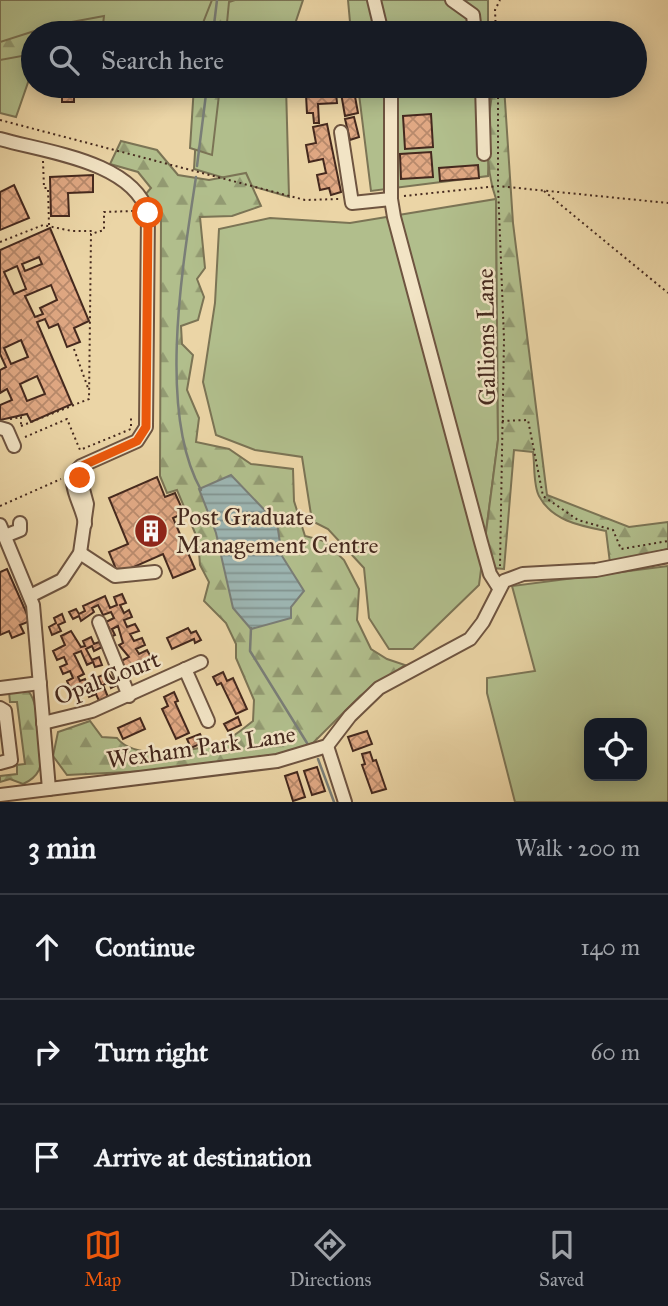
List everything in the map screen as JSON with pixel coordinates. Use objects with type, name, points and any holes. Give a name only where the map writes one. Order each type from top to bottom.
[{"type":"street","points":[[374,0],[379,21]]},
{"type":"street","points":[[452,0],[473,15],[474,21]]},
{"type":"street","points":[[391,98],[391,198],[490,574],[499,588],[504,581],[523,574],[596,570],[668,556]]},
{"type":"street","points":[[482,98],[484,154]]},
{"type":"street","points":[[341,132],[352,203],[391,198]]},
{"type":"street","points":[[0,139],[115,172],[146,209],[146,427],[137,441],[84,465],[79,472],[87,501],[80,553],[62,580],[30,596]]},
{"type":"street","points":[[0,428],[7,430],[16,442]]},
{"type":"street","points":[[20,523],[20,530],[2,531],[30,596],[49,789]]},
{"type":"street","points":[[80,553],[115,576],[155,572]]},
{"type":"street","name":"Wexham Park Lane","points":[[0,795],[278,761],[327,746],[350,716],[379,688],[470,639],[483,622],[499,588]]},
{"type":"street","points":[[99,622],[129,696]]},
{"type":"street","name":"Opal Court","points":[[43,723],[92,711],[201,662]]},
{"type":"street","name":"Opal Court","points":[[185,669],[208,722]]},
{"type":"street","points":[[0,688],[40,683]]},
{"type":"street","points":[[0,708],[5,710],[11,758],[10,762],[0,764]]},
{"type":"street","points":[[327,746],[345,802]]},
{"type":"path","points":[[495,21],[495,10],[500,0]]},
{"type":"path","name":"Gallions Lane","points":[[498,98],[498,186],[504,339],[499,588]]},
{"type":"path","points":[[0,120],[305,200],[351,199]]},
{"type":"path","points":[[43,151],[49,226]]},
{"type":"path","points":[[391,198],[498,186],[668,202]]},
{"type":"path","points":[[543,190],[668,293]]},
{"type":"path","points":[[0,242],[39,225],[72,231],[104,230],[104,212],[146,209]]},
{"type":"path","points":[[0,422],[21,417],[20,427],[32,424],[89,399],[91,236],[96,231]]},
{"type":"path","points":[[74,349],[89,393]]},
{"type":"path","points":[[16,442],[67,419],[80,450],[131,429],[131,418]]},
{"type":"path","points":[[502,421],[528,420],[543,496],[578,520],[613,530],[621,549],[668,541]]},
{"type":"path","points":[[0,506],[65,475]]},
{"type":"green space","points":[[0,0],[303,0],[296,21],[21,21],[23,98],[16,117],[0,113]]},
{"type":"green space","points":[[212,0],[235,0],[229,2],[227,21],[204,21]]},
{"type":"green space","points":[[348,0],[488,0],[488,21],[350,21]]},
{"type":"green space","points":[[104,16],[103,21],[77,21]]},
{"type":"green space","points":[[21,35],[21,56],[0,60],[0,42]]},
{"type":"green space","points":[[193,98],[219,98],[212,155],[190,148]]},
{"type":"green space","points":[[198,98],[286,98],[289,197],[194,169]]},
{"type":"green space","points":[[359,98],[491,98],[488,176],[371,191]]},
{"type":"green space","points":[[492,98],[505,98],[513,223],[547,495],[629,527],[668,522],[668,549],[610,563],[606,531],[568,521],[551,511],[537,491],[533,452],[514,450],[504,569],[492,568],[485,540],[498,440],[496,199],[490,172],[489,114]]},
{"type":"green space","points":[[121,141],[157,150],[178,175],[209,180],[246,173],[261,206],[232,216],[200,217],[205,268],[197,279],[204,297],[198,320],[181,326],[182,344],[193,355],[187,390],[199,418],[196,442],[229,449],[251,464],[293,469],[294,501],[305,536],[324,541],[344,560],[359,589],[357,620],[371,649],[387,659],[405,665],[360,696],[313,743],[288,753],[147,771],[67,775],[53,756],[58,732],[90,721],[102,737],[117,738],[138,750],[169,752],[201,748],[226,740],[253,721],[254,700],[236,658],[236,644],[226,623],[204,601],[209,582],[200,565],[198,540],[177,490],[167,493],[160,476],[161,215],[152,214],[145,195],[151,188],[138,172],[110,164]]},
{"type":"green space","points":[[496,199],[498,440],[479,585],[413,649],[389,649],[369,618],[364,568],[328,529],[312,521],[302,457],[255,450],[216,435],[203,382],[215,303],[219,229],[270,218],[350,223]]},
{"type":"green space","points":[[668,566],[668,802],[515,802],[487,693],[487,678],[535,671],[512,586]]},
{"type":"green space","points":[[27,690],[34,704],[39,728],[39,770],[23,784],[10,779],[0,782],[0,776],[17,774],[17,765],[25,764],[17,702],[10,702],[9,692]]},
{"type":"water","points":[[231,475],[277,523],[282,556],[304,591],[291,607],[291,618],[251,629],[233,608],[216,533],[199,489]]},
{"type":"building","points":[[62,98],[74,98],[74,102],[62,102]]},
{"type":"building","points":[[306,98],[336,98],[337,103],[318,104],[319,123],[314,123],[313,113],[307,113]]},
{"type":"building","points":[[342,98],[355,98],[358,113],[345,116]]},
{"type":"building","points":[[431,114],[433,147],[405,149],[403,116]]},
{"type":"building","points":[[354,117],[359,137],[350,140],[345,119]]},
{"type":"building","points":[[327,124],[341,192],[331,195],[329,188],[320,190],[317,175],[326,173],[323,159],[309,162],[306,145],[316,143],[313,127]]},
{"type":"building","points":[[431,152],[433,177],[401,179],[400,154]]},
{"type":"building","points":[[478,165],[479,178],[440,181],[439,168]]},
{"type":"building","points":[[93,175],[93,192],[68,193],[69,216],[51,216],[50,177]]},
{"type":"building","points":[[14,185],[29,218],[0,230],[0,192]]},
{"type":"building","points":[[50,228],[89,321],[74,328],[80,342],[67,347],[58,324],[49,328],[45,319],[37,322],[72,404],[31,422],[27,414],[0,420],[0,405],[12,400],[7,389],[0,393],[0,370],[6,367],[0,354],[0,250]],"holes":[[[39,257],[42,264],[25,271],[22,264]],[[17,266],[26,289],[14,294],[4,272]],[[51,285],[57,300],[40,308],[43,314],[35,317],[25,296]],[[21,340],[28,357],[11,364],[4,348]],[[37,376],[45,394],[27,401],[20,384]]]},
{"type":"building","name":"Post Graduate Management Centre","points":[[157,477],[165,497],[175,493],[184,513],[173,518],[195,569],[173,578],[163,554],[118,574],[109,552],[128,544],[109,498]]},
{"type":"building","points":[[7,569],[30,621],[20,625],[24,633],[12,638],[9,631],[0,635],[0,572]]},
{"type":"building","points":[[122,594],[126,603],[120,605],[124,613],[129,610],[132,617],[124,620],[127,627],[135,624],[139,631],[130,634],[134,641],[142,638],[145,645],[136,649],[139,654],[147,650],[152,659],[143,663],[145,668],[133,673],[131,669],[124,672],[119,662],[129,657],[119,645],[123,643],[118,626],[112,629],[115,635],[108,638],[105,630],[109,628],[106,622],[114,618],[111,612],[103,615],[98,605],[92,608],[94,612],[81,621],[79,616],[73,619],[69,612],[76,609],[79,614],[85,611],[83,606],[105,596],[110,608],[117,605],[114,597]]},
{"type":"building","points":[[62,614],[65,622],[58,625],[61,631],[52,635],[49,627],[56,623],[54,618]]},
{"type":"building","points":[[188,628],[191,633],[196,631],[201,640],[195,643],[194,639],[172,649],[167,638]]},
{"type":"building","points":[[71,631],[81,647],[85,646],[83,641],[91,637],[94,644],[99,642],[102,647],[94,651],[92,646],[86,649],[92,660],[99,657],[102,665],[95,667],[93,662],[87,665],[81,651],[74,654],[84,674],[78,677],[80,681],[85,679],[89,689],[101,684],[98,677],[108,673],[117,685],[111,688],[109,682],[103,685],[108,697],[99,701],[96,694],[89,697],[86,689],[80,691],[77,685],[70,688],[67,681],[73,678],[70,671],[63,674],[60,667],[67,664],[64,657],[57,660],[53,651],[65,645],[61,636]]},
{"type":"building","points":[[223,672],[227,681],[233,678],[247,709],[236,714],[221,683],[217,685],[213,677]]},
{"type":"building","points":[[174,692],[178,701],[175,702],[189,733],[176,739],[162,709],[168,706],[164,697]]},
{"type":"building","points":[[238,717],[241,725],[228,731],[224,724]]},
{"type":"building","points":[[140,718],[145,729],[123,739],[118,728]]},
{"type":"building","points":[[367,731],[372,744],[353,751],[348,737]]},
{"type":"building","points":[[200,734],[204,742],[191,748],[187,739]]},
{"type":"building","points":[[370,752],[373,761],[376,760],[386,789],[372,793],[362,765],[365,764],[362,754]]},
{"type":"building","points":[[317,767],[325,791],[312,795],[304,771]]},
{"type":"building","points":[[297,772],[305,797],[293,801],[285,776]]},
{"type":"waterway","points":[[214,21],[217,0]]},
{"type":"waterway","points":[[197,166],[206,98]]},
{"type":"waterway","points":[[196,177],[180,293],[177,379],[180,420],[188,458],[201,490]]},
{"type":"waterway","points":[[251,628],[250,651],[307,743]]},
{"type":"waterway","points":[[318,759],[334,802]]},
{"type":"place","name":"Post Graduate Management Centre","points":[[151,531]]},
{"type":"route","points":[[80,478],[80,470],[84,465],[137,441],[146,427],[148,213]]}]
